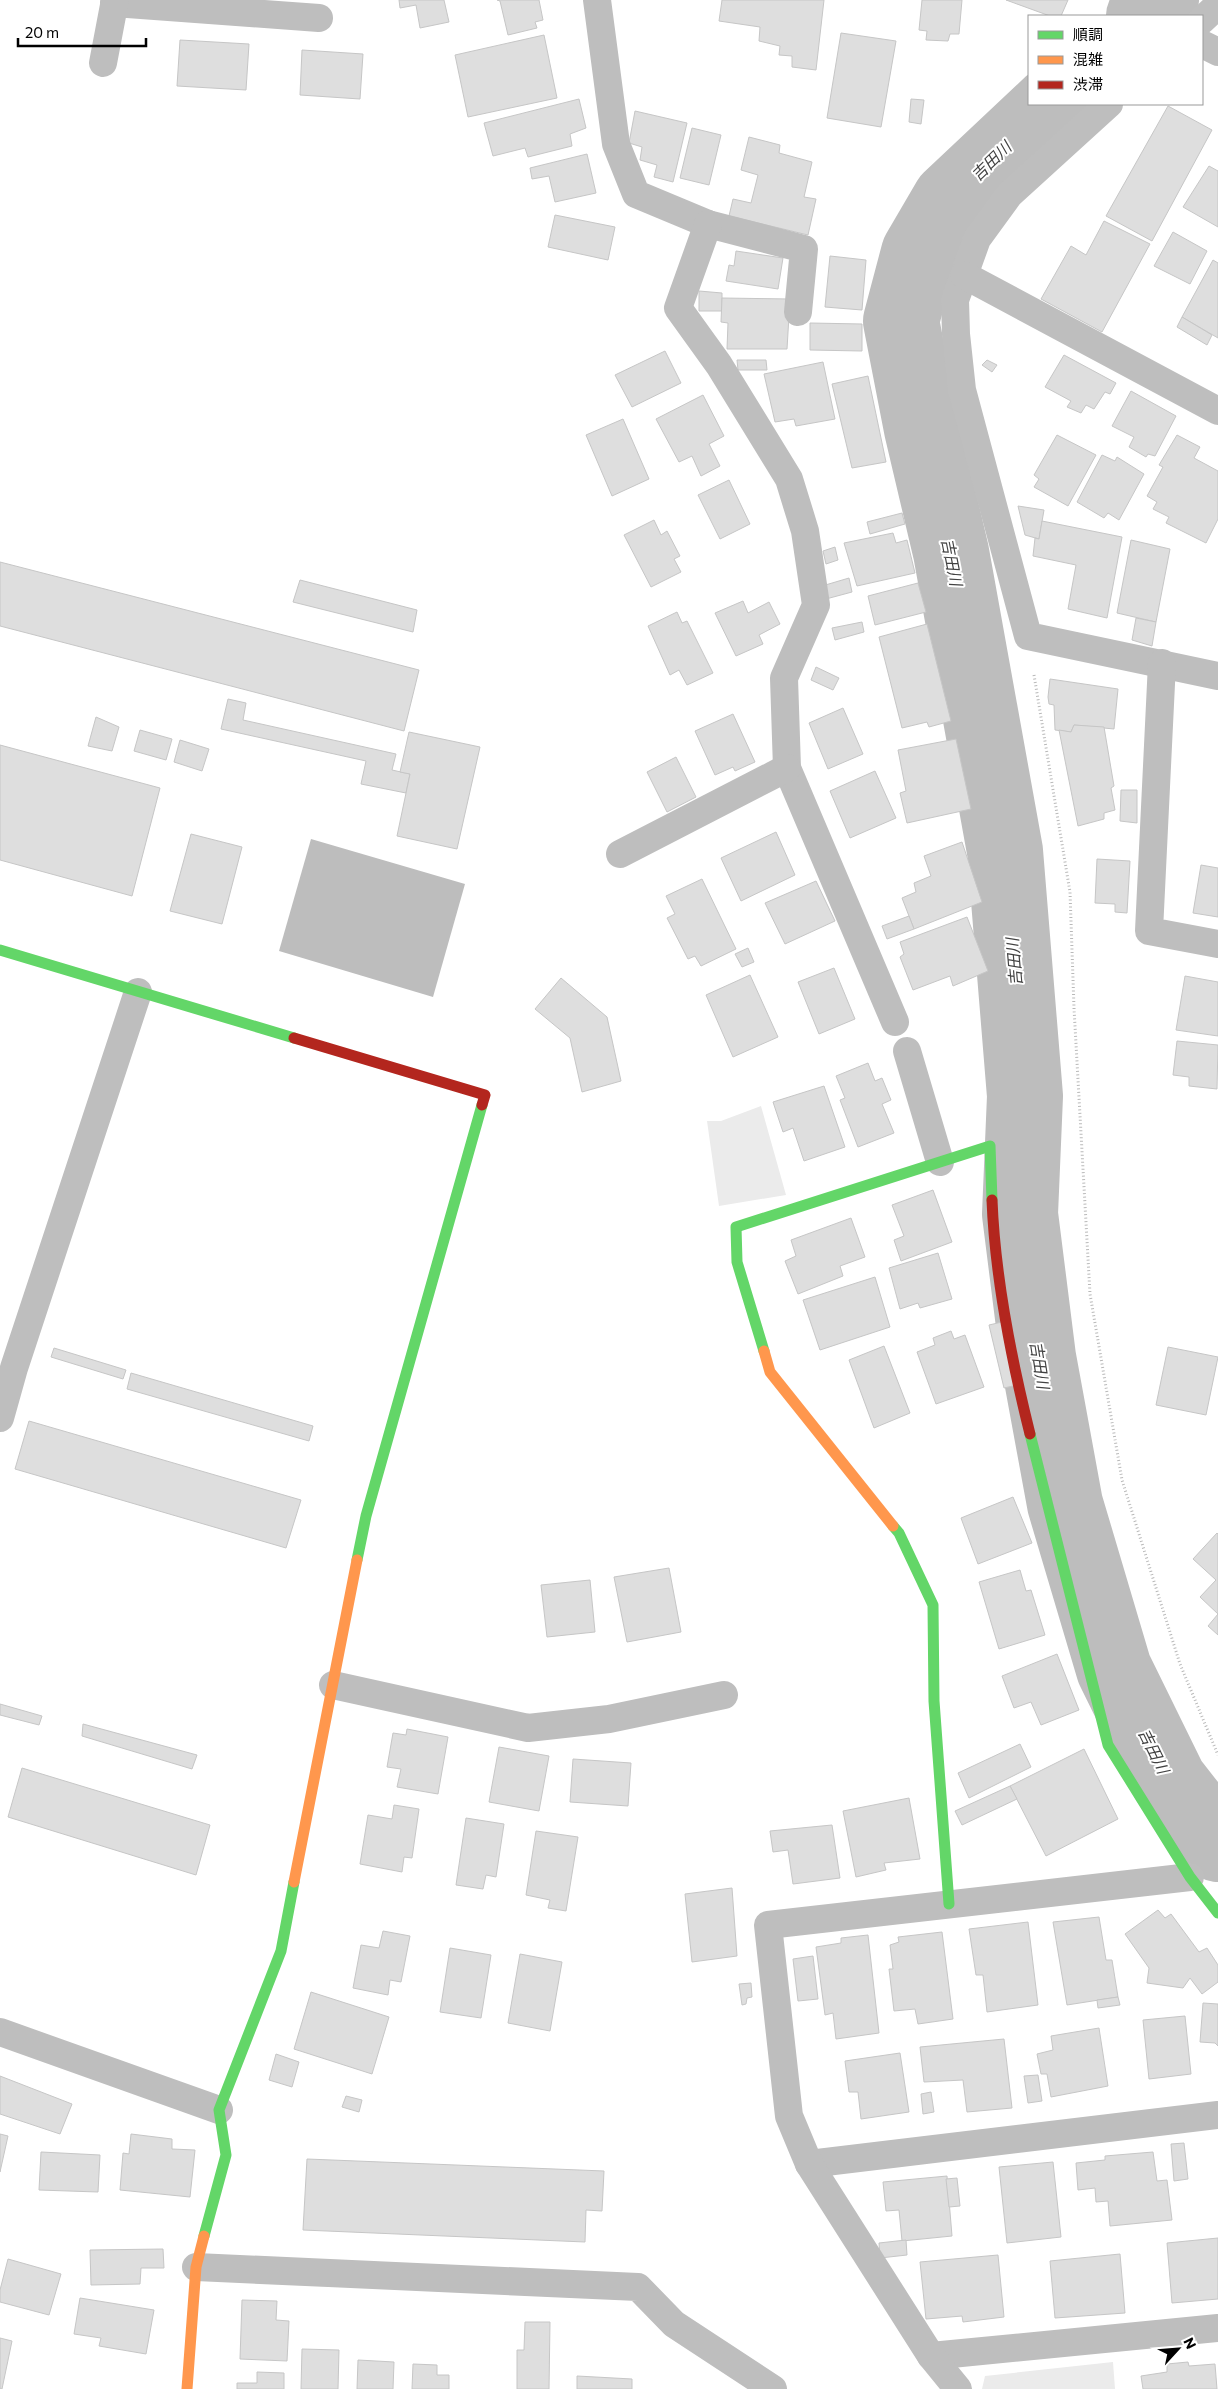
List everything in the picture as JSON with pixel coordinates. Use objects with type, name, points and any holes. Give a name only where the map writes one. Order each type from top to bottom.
[{"type":"street","points":[[597,0],[616,144],[636,194],[708,224],[804,249],[798,312]]},
{"type":"street","points":[[104,63],[115,2],[319,18]]},
{"type":"street","points":[[1203,19],[1218,5]]},
{"type":"street","points":[[1203,44],[1218,52]]},
{"type":"street","points":[[1108,105],[1009,195],[977,239],[955,300],[956,334],[962,390],[1028,636],[1218,676]]},
{"type":"street","points":[[708,224],[678,308],[719,365],[789,479],[805,532],[816,605],[784,678],[787,768],[895,1022]]},
{"type":"street","points":[[964,276],[1218,411]]},
{"type":"street","points":[[1162,663],[1149,931],[1218,944]]},
{"type":"street","points":[[620,854],[787,768]]},
{"type":"street","points":[[0,950],[485,1095],[366,1516],[281,1951],[220,2110],[226,2156],[196,2267],[188,2389]]},
{"type":"street","points":[[0,1418],[14,1368],[138,992]]},
{"type":"street","points":[[906,1051],[940,1162]]},
{"type":"street","points":[[949,1904],[934,1700],[933,1604],[899,1533],[770,1372],[737,1262],[736,1227],[990,1146],[994,1251],[1021,1399],[1108,1745],[1190,1877],[1218,1913]]},
{"type":"street","points":[[333,1685],[528,1728],[609,1719],[724,1694]]},
{"type":"street","points":[[958,2389],[931,2356],[809,2164],[789,2116],[768,1925],[1190,1877]]},
{"type":"street","points":[[0,2032],[220,2110]]},
{"type":"street","points":[[809,2164],[1218,2115]]},
{"type":"street","points":[[196,2267],[638,2287],[674,2324],[773,2389]]},
{"type":"street","points":[[931,2356],[1218,2328]]},
{"type":"path","points":[[1028,636],[1070,892],[1074,1008],[1090,1294],[1122,1480],[1180,1664],[1218,1754]]},
{"type":"shaded area","points":[[311,839],[465,884],[433,997],[279,951]]},
{"type":"shaded area","points":[[761,1106],[786,1195],[719,1206],[707,1121],[721,1121]]},
{"type":"shaded area","points":[[1113,2362],[1115,2389],[982,2389],[985,2376]]},
{"type":"building","points":[[399,0],[444,0],[449,22],[420,28],[416,5],[400,8]]},
{"type":"building","points":[[497,0],[539,0],[543,20],[535,22],[537,28],[508,35],[500,1]]},
{"type":"building","points":[[722,0],[824,0],[816,70],[792,67],[792,56],[779,55],[780,46],[759,41],[760,27],[719,21]]},
{"type":"building","points":[[922,0],[962,0],[959,34],[950,34],[948,41],[926,40],[927,31],[919,30]]},
{"type":"building","points":[[1006,0],[1068,0],[1061,15],[1047,15]]},
{"type":"building","points":[[841,33],[896,41],[881,127],[827,118]]},
{"type":"building","points":[[544,35],[557,98],[468,117],[455,55]]},
{"type":"building","points":[[180,40],[249,44],[246,90],[177,86]]},
{"type":"building","points":[[302,50],[363,54],[360,99],[300,95]]},
{"type":"building","points":[[579,99],[586,128],[570,134],[572,146],[528,157],[525,148],[493,156],[484,123]]},
{"type":"building","points":[[911,99],[924,100],[921,124],[909,122]]},
{"type":"building","points":[[1168,106],[1212,130],[1152,241],[1106,216]]},
{"type":"building","points":[[635,111],[687,123],[673,182],[654,177],[657,165],[640,160],[642,147],[629,143]]},
{"type":"building","points":[[692,128],[721,135],[709,185],[680,178]]},
{"type":"building","points":[[749,137],[780,145],[779,153],[812,162],[804,197],[816,199],[808,235],[729,216],[733,199],[751,203],[758,175],[741,170]]},
{"type":"building","points":[[587,154],[596,193],[555,202],[549,176],[532,179],[530,168]]},
{"type":"building","points":[[1209,166],[1218,171],[1218,227],[1183,207]]},
{"type":"building","points":[[555,215],[615,227],[608,260],[548,247]]},
{"type":"building","points":[[1104,221],[1150,244],[1102,332],[1041,299],[1071,246],[1086,255]]},
{"type":"building","points":[[1173,232],[1207,251],[1190,284],[1154,266]]},
{"type":"building","points":[[736,251],[783,258],[778,289],[726,281],[729,265],[734,266]]},
{"type":"building","points":[[830,256],[866,260],[862,310],[825,307]]},
{"type":"building","points":[[1213,260],[1218,263],[1218,338],[1182,317]]},
{"type":"building","points":[[699,291],[722,293],[722,311],[699,311]]},
{"type":"building","points":[[722,298],[790,299],[787,349],[727,349],[728,323],[721,322]]},
{"type":"building","points":[[1182,317],[1212,335],[1207,345],[1177,327]]},
{"type":"building","points":[[810,323],[862,324],[862,351],[810,350]]},
{"type":"building","points":[[665,351],[681,383],[632,407],[615,375]]},
{"type":"building","points":[[1064,355],[1116,383],[1110,394],[1105,392],[1094,409],[1086,405],[1081,413],[1067,407],[1071,401],[1045,387]]},
{"type":"building","points":[[737,360],[766,360],[767,370],[738,370]]},
{"type":"building","points":[[987,360],[997,365],[992,372],[982,365]]},
{"type":"building","points":[[823,362],[835,419],[796,426],[794,419],[775,422],[764,374]]},
{"type":"building","points":[[868,376],[886,462],[852,468],[832,384]]},
{"type":"building","points":[[1131,391],[1176,416],[1155,456],[1148,454],[1146,457],[1129,447],[1134,437],[1112,426]]},
{"type":"building","points":[[703,395],[724,436],[709,444],[720,466],[701,476],[692,456],[679,462],[656,419]]},
{"type":"building","points":[[623,419],[649,479],[612,496],[586,435]]},
{"type":"building","points":[[1057,435],[1096,455],[1068,506],[1034,487],[1039,479],[1034,475]]},
{"type":"building","points":[[1177,435],[1200,447],[1194,458],[1218,471],[1218,519],[1206,543],[1166,523],[1169,517],[1153,509],[1157,502],[1147,496],[1163,467],[1159,465]]},
{"type":"building","points":[[1102,455],[1115,461],[1117,457],[1144,474],[1119,520],[1108,513],[1104,518],[1077,502]]},
{"type":"building","points":[[729,480],[750,524],[720,539],[698,495]]},
{"type":"building","points":[[1018,506],[1044,510],[1039,539],[1025,535]]},
{"type":"building","points":[[902,513],[905,524],[870,534],[867,522]]},
{"type":"building","points":[[654,520],[661,535],[667,531],[680,556],[674,559],[681,572],[651,587],[624,535]]},
{"type":"building","points":[[1042,521],[1122,537],[1107,618],[1068,609],[1076,565],[1033,556],[1035,538],[1039,539]]},
{"type":"building","points":[[893,533],[896,543],[907,540],[915,573],[857,586],[844,543]]},
{"type":"building","points":[[1131,540],[1170,549],[1156,622],[1117,613]]},
{"type":"building","points":[[835,547],[838,560],[826,564],[823,551]]},
{"type":"building","points":[[0,562],[419,670],[404,731],[0,626]]},
{"type":"building","points":[[849,578],[852,592],[826,599],[822,586]]},
{"type":"building","points":[[300,580],[417,610],[413,632],[293,602]]},
{"type":"building","points":[[918,583],[926,612],[875,625],[868,596]]},
{"type":"building","points":[[743,601],[748,613],[769,602],[780,624],[759,635],[763,644],[736,656],[715,613]]},
{"type":"building","points":[[677,612],[682,623],[687,621],[713,673],[687,685],[679,670],[670,675],[648,626]]},
{"type":"building","points":[[1136,618],[1156,622],[1152,646],[1132,640]]},
{"type":"building","points":[[862,622],[864,632],[835,640],[832,628]]},
{"type":"building","points":[[927,624],[951,721],[929,727],[927,722],[902,728],[879,637]]},
{"type":"building","points":[[816,667],[839,678],[833,690],[811,680]]},
{"type":"building","points":[[1050,679],[1118,689],[1114,729],[1074,725],[1071,732],[1055,730],[1054,705],[1049,704],[1048,697]]},
{"type":"building","points":[[228,699],[246,703],[243,720],[396,754],[392,770],[410,774],[406,793],[361,784],[366,761],[221,729]]},
{"type":"building","points":[[843,708],[863,754],[828,769],[809,723]]},
{"type":"building","points":[[733,714],[755,762],[735,771],[733,767],[715,775],[695,731]]},
{"type":"building","points":[[96,717],[119,727],[112,751],[88,746]]},
{"type":"building","points":[[1074,725],[1104,727],[1114,786],[1111,788],[1115,810],[1104,813],[1104,819],[1078,826],[1059,730],[1071,732]]},
{"type":"building","points":[[140,730],[172,739],[166,760],[134,751]]},
{"type":"building","points":[[409,732],[480,747],[457,849],[397,836],[410,774],[400,772]]},
{"type":"building","points":[[956,739],[971,809],[907,823],[900,793],[906,791],[898,750]]},
{"type":"building","points":[[180,740],[209,749],[202,771],[174,762]]},
{"type":"building","points":[[0,745],[160,788],[132,896],[0,860]]},
{"type":"building","points":[[676,757],[696,797],[667,812],[647,772]]},
{"type":"building","points":[[875,771],[896,818],[850,838],[830,791]]},
{"type":"building","points":[[1121,790],[1137,790],[1137,823],[1120,821]]},
{"type":"building","points":[[776,832],[795,875],[741,901],[721,858]]},
{"type":"building","points":[[191,834],[242,847],[222,924],[170,911]]},
{"type":"building","points":[[962,842],[982,902],[914,929],[902,898],[916,892],[914,883],[931,876],[924,856]]},
{"type":"building","points":[[1097,859],[1130,861],[1127,913],[1115,912],[1115,904],[1095,903]]},
{"type":"building","points":[[1201,865],[1218,868],[1218,917],[1193,913]]},
{"type":"building","points":[[702,879],[736,949],[701,966],[695,956],[688,959],[667,918],[675,914],[666,896]]},
{"type":"building","points":[[816,881],[835,921],[785,944],[765,903]]},
{"type":"building","points":[[909,916],[914,929],[887,939],[882,926]]},
{"type":"building","points":[[967,917],[988,971],[953,986],[950,976],[913,990],[900,957],[904,954],[900,942]]},
{"type":"building","points":[[748,948],[754,962],[742,967],[735,954]]},
{"type":"building","points":[[834,968],[855,1019],[819,1034],[798,982]]},
{"type":"building","points":[[750,975],[778,1037],[733,1057],[706,995]]},
{"type":"building","points":[[1185,976],[1218,982],[1218,1036],[1176,1030]]},
{"type":"building","points":[[561,978],[607,1017],[621,1081],[582,1092],[570,1038],[535,1009]]},
{"type":"building","points":[[1177,1041],[1218,1045],[1217,1089],[1189,1086],[1189,1077],[1173,1075]]},
{"type":"building","points":[[868,1063],[875,1081],[882,1078],[891,1100],[882,1104],[894,1133],[858,1147],[840,1100],[845,1098],[836,1076]]},
{"type":"building","points":[[824,1086],[845,1147],[804,1161],[793,1128],[783,1132],[773,1102]]},
{"type":"building","points":[[933,1190],[952,1242],[901,1261],[894,1240],[904,1236],[892,1205]]},
{"type":"building","points":[[851,1218],[865,1257],[840,1266],[843,1276],[798,1294],[785,1261],[796,1256],[791,1240]]},
{"type":"building","points":[[938,1253],[952,1299],[920,1308],[918,1303],[900,1309],[889,1268]]},
{"type":"building","points":[[875,1277],[890,1327],[820,1350],[803,1300]]},
{"type":"building","points":[[1002,1322],[1017,1385],[1004,1388],[989,1325]]},
{"type":"building","points":[[951,1331],[954,1339],[965,1335],[984,1387],[936,1404],[917,1352],[935,1345],[933,1338]]},
{"type":"building","points":[[884,1346],[910,1413],[874,1428],[849,1360]]},
{"type":"building","points":[[1168,1347],[1218,1357],[1206,1415],[1156,1405]]},
{"type":"building","points":[[54,1348],[126,1370],[123,1379],[51,1357]]},
{"type":"building","points":[[131,1373],[313,1426],[309,1441],[127,1389]]},
{"type":"building","points":[[29,1421],[301,1500],[286,1548],[15,1469]]},
{"type":"building","points":[[1013,1497],[1032,1543],[978,1564],[961,1518]]},
{"type":"building","points":[[1217,1533],[1218,1614],[1200,1597],[1216,1580],[1193,1559]]},
{"type":"building","points":[[669,1568],[681,1632],[627,1642],[614,1577]]},
{"type":"building","points":[[1020,1570],[1026,1591],[1031,1590],[1045,1635],[999,1649],[979,1582]]},
{"type":"building","points":[[590,1580],[595,1632],[547,1637],[541,1585]]},
{"type":"building","points":[[1218,1614],[1218,1635],[1208,1626]]},
{"type":"building","points":[[1057,1654],[1079,1710],[1041,1725],[1031,1702],[1014,1708],[1002,1676]]},
{"type":"building","points":[[0,1704],[42,1716],[39,1725],[0,1715]]},
{"type":"building","points":[[83,1724],[197,1755],[192,1769],[82,1736]]},
{"type":"building","points":[[407,1729],[448,1737],[438,1794],[397,1787],[401,1769],[387,1767],[393,1733],[406,1735]]},
{"type":"building","points":[[1020,1744],[1031,1767],[969,1798],[958,1773]]},
{"type":"building","points":[[499,1747],[549,1756],[539,1811],[489,1802]]},
{"type":"building","points":[[1084,1749],[1118,1819],[1046,1856],[1010,1786]]},
{"type":"building","points":[[573,1759],[631,1763],[628,1806],[570,1802]]},
{"type":"building","points":[[22,1768],[210,1825],[196,1875],[8,1817]]},
{"type":"building","points":[[1010,1786],[1017,1799],[962,1825],[955,1811]]},
{"type":"building","points":[[909,1798],[920,1859],[884,1863],[886,1870],[856,1877],[843,1811]]},
{"type":"building","points":[[394,1805],[419,1809],[412,1858],[404,1857],[402,1872],[360,1864],[368,1815],[392,1819]]},
{"type":"building","points":[[466,1818],[504,1824],[496,1877],[486,1875],[483,1889],[456,1885]]},
{"type":"building","points":[[832,1825],[840,1878],[793,1884],[788,1850],[773,1852],[770,1831]]},
{"type":"building","points":[[536,1831],[578,1837],[566,1911],[548,1908],[550,1900],[526,1895]]},
{"type":"building","points":[[732,1888],[737,1956],[692,1962],[685,1894]]},
{"type":"building","points":[[1158,1910],[1165,1918],[1171,1914],[1199,1952],[1207,1948],[1218,1965],[1218,1982],[1202,1994],[1190,1978],[1183,1988],[1147,1983],[1149,1968],[1125,1934]]},
{"type":"building","points":[[1099,1917],[1106,1960],[1112,1960],[1118,1997],[1067,2005],[1053,1922]]},
{"type":"building","points":[[1028,1922],[1038,2005],[987,2012],[983,1975],[976,1975],[969,1929]]},
{"type":"building","points":[[383,1931],[410,1936],[401,1982],[390,1980],[388,1995],[353,1988],[361,1945],[379,1948]]},
{"type":"building","points":[[942,1932],[953,2019],[918,2024],[915,2009],[894,2011],[889,1969],[893,1969],[890,1945],[899,1942],[898,1937]]},
{"type":"building","points":[[868,1935],[879,2033],[836,2039],[833,2013],[825,2015],[816,1947],[841,1943],[841,1938]]},
{"type":"building","points":[[450,1948],[491,1955],[481,2018],[440,2012]]},
{"type":"building","points":[[520,1954],[562,1962],[550,2031],[508,2023]]},
{"type":"building","points":[[813,1956],[818,1999],[798,2001],[793,1959]]},
{"type":"building","points":[[751,1983],[752,1997],[747,1998],[746,2004],[742,2005],[739,1984]]},
{"type":"building","points":[[311,1992],[389,2017],[372,2074],[294,2049]]},
{"type":"building","points":[[1118,1997],[1120,2005],[1098,2008],[1097,2000]]},
{"type":"building","points":[[1203,2003],[1218,2004],[1218,2046],[1215,2043],[1200,2042]]},
{"type":"building","points":[[1185,2016],[1191,2074],[1149,2079],[1143,2020]]},
{"type":"building","points":[[1099,2028],[1108,2086],[1051,2097],[1047,2074],[1041,2074],[1037,2054],[1053,2050],[1051,2036]]},
{"type":"building","points":[[1004,2039],[1012,2108],[967,2112],[963,2080],[924,2082],[920,2047]]},
{"type":"building","points":[[900,2053],[909,2112],[861,2119],[858,2092],[849,2092],[845,2061]]},
{"type":"building","points":[[276,2054],[299,2062],[292,2087],[269,2080]]},
{"type":"building","points":[[1038,2075],[1042,2101],[1028,2103],[1024,2076]]},
{"type":"building","points":[[0,2076],[72,2104],[60,2134],[0,2114]]},
{"type":"building","points":[[931,2092],[934,2112],[923,2114],[921,2094]]},
{"type":"building","points":[[346,2096],[362,2100],[359,2112],[342,2107]]},
{"type":"building","points":[[0,2134],[8,2136],[0,2172]]},
{"type":"building","points":[[131,2134],[172,2139],[172,2149],[195,2150],[190,2197],[120,2190],[123,2153],[129,2154]]},
{"type":"building","points":[[1184,2143],[1188,2179],[1174,2181],[1171,2144]]},
{"type":"building","points":[[41,2152],[100,2155],[98,2192],[39,2190]]},
{"type":"building","points":[[1153,2152],[1157,2181],[1167,2180],[1172,2220],[1110,2226],[1108,2201],[1096,2202],[1095,2188],[1078,2190],[1076,2163],[1105,2160],[1105,2156]]},
{"type":"building","points":[[307,2159],[604,2171],[602,2211],[586,2210],[585,2242],[303,2230]]},
{"type":"building","points":[[1053,2162],[1061,2237],[1007,2243],[999,2167]]},
{"type":"building","points":[[947,2176],[952,2236],[902,2241],[899,2210],[886,2211],[883,2182]]},
{"type":"building","points":[[957,2178],[960,2206],[949,2207],[946,2179]]},
{"type":"building","points":[[1218,2238],[1218,2299],[1172,2303],[1167,2243]]},
{"type":"building","points":[[906,2240],[907,2255],[880,2258],[879,2243]]},
{"type":"building","points":[[163,2249],[164,2268],[141,2268],[140,2284],[91,2285],[90,2250]]},
{"type":"building","points":[[1120,2254],[1125,2313],[1055,2318],[1050,2261]]},
{"type":"building","points":[[998,2255],[1004,2317],[963,2322],[962,2316],[926,2319],[920,2262]]},
{"type":"building","points":[[8,2259],[61,2274],[49,2315],[0,2302],[0,2290]]},
{"type":"building","points":[[80,2298],[154,2310],[146,2354],[99,2346],[101,2338],[74,2334]]},
{"type":"building","points":[[242,2300],[277,2301],[276,2320],[289,2321],[287,2361],[240,2359]]},
{"type":"building","points":[[525,2322],[550,2322],[549,2389],[517,2389],[517,2350],[524,2350]]},
{"type":"building","points":[[0,2338],[12,2341],[2,2389],[0,2389]]},
{"type":"building","points":[[302,2349],[339,2350],[338,2389],[301,2389]]},
{"type":"building","points":[[358,2360],[394,2362],[393,2389],[357,2389]]},
{"type":"building","points":[[1188,2362],[1189,2366],[1215,2364],[1217,2389],[1143,2389],[1141,2376],[1167,2372],[1167,2364]]},
{"type":"building","points":[[413,2364],[437,2365],[437,2375],[449,2375],[449,2389],[412,2389]]},
{"type":"building","points":[[257,2372],[284,2373],[284,2389],[237,2389],[237,2383],[257,2383]]},
{"type":"building","points":[[577,2376],[632,2379],[632,2389],[577,2389]]},
{"type":"waterway","name":"吉田川","points":[[1145,15],[1161,0]]},
{"type":"waterway","name":"吉田川","points":[[1051,105],[950,200],[919,253],[901,321],[922,429],[951,552],[1005,851],[1025,1096],[1020,1214],[1038,1357],[1065,1504],[1114,1669],[1169,1781],[1218,1844]]},
{"type":"traffic: fast","points":[[0,950],[294,1038]]},
{"type":"traffic: fast","points":[[357,1560],[366,1516],[482,1105]]},
{"type":"traffic: fast","points":[[764,1351],[737,1262],[736,1227],[990,1146],[992,1200]]},
{"type":"traffic: fast","points":[[1030,1434],[1108,1745],[1190,1877],[1218,1913]]},
{"type":"traffic: fast","points":[[893,1526],[899,1533],[933,1605],[934,1701],[949,1904]]},
{"type":"traffic: fast","points":[[204,2236],[226,2155],[219,2110],[281,1951],[294,1882]]},
{"type":"traffic: slow","points":[[764,1351],[770,1372],[893,1526]]},
{"type":"traffic: slow","points":[[294,1882],[357,1560]]},
{"type":"traffic: slow","points":[[187,2389],[196,2267],[204,2236]]},
{"type":"traffic: jam","points":[[294,1038],[485,1095],[482,1105]]},
{"type":"traffic: jam","points":[[992,1200],[1000,1288],[1016,1376],[1030,1434]]}]
